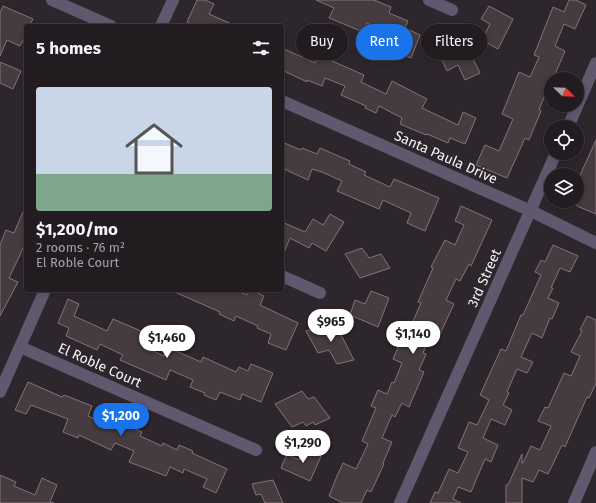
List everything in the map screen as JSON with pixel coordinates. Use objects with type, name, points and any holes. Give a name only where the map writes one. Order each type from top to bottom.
[{"type":"street","points":[[52,0],[106,24]]},
{"type":"street","points":[[162,24],[173,0]]},
{"type":"street","points":[[429,0],[452,10]]},
{"type":"street","points":[[571,120],[596,63]]},
{"type":"street","name":"Santa Paula Drive","points":[[284,103],[531,211],[596,243]]},
{"type":"street","name":"3rd Street","points":[[400,503],[553,160]]},
{"type":"street","points":[[284,277],[320,293]]},
{"type":"street","points":[[0,392],[44,292]]},
{"type":"street","name":"El Roble Court","points":[[20,347],[256,450]]},
{"type":"street","points":[[574,503],[596,452]]},
{"type":"building","points":[[197,0],[205,0],[214,4],[209,14],[232,24],[192,24],[187,22]]},
{"type":"building","points":[[316,0],[374,0],[391,7],[389,13],[408,21],[407,24],[356,24],[356,29],[348,26],[348,24],[344,24],[329,18],[334,8]]},
{"type":"building","points":[[569,0],[576,0],[586,5],[575,29],[564,24],[555,46],[565,51],[556,72],[544,72],[544,97],[539,110],[541,111],[529,140],[525,138],[507,178],[476,165],[485,145],[499,151],[513,119],[502,114],[519,72],[530,77],[539,57],[534,55],[553,7],[564,12]]},
{"type":"building","points":[[3,6],[33,19],[30,24],[24,24],[24,38],[20,46],[7,40],[0,56],[0,13]]},
{"type":"building","points":[[489,6],[513,19],[498,49],[487,43],[487,30],[490,24],[481,19]]},
{"type":"building","points":[[413,32],[420,35],[413,53]]},
{"type":"building","points":[[284,49],[296,54],[296,60],[308,60],[315,63],[316,60],[332,60],[364,75],[361,82],[386,94],[392,81],[427,99],[422,108],[458,125],[463,112],[476,118],[465,144],[450,138],[448,143],[400,124],[402,118],[379,106],[376,113],[365,108],[366,106],[341,95],[345,86],[325,78],[322,86],[307,80],[307,82],[284,71]]},
{"type":"building","points":[[442,60],[474,60],[480,73],[465,80],[458,65],[447,71]]},
{"type":"building","points":[[0,62],[21,71],[13,89],[0,83]]},
{"type":"building","points":[[596,140],[596,214],[582,208],[584,208],[583,168]]},
{"type":"building","points":[[284,143],[301,150],[302,148],[317,154],[320,148],[350,161],[349,164],[366,172],[364,175],[390,187],[394,179],[439,198],[425,231],[407,223],[411,213],[383,200],[379,209],[337,191],[342,181],[322,172],[312,169],[308,180],[284,169]]},
{"type":"building","points":[[461,206],[492,220],[471,266],[469,264],[460,281],[456,279],[446,300],[454,304],[440,334],[432,331],[423,353],[426,354],[419,370],[424,372],[409,407],[402,403],[395,417],[392,415],[382,438],[392,442],[371,492],[367,490],[361,503],[343,503],[329,496],[343,463],[356,469],[368,444],[362,441],[376,408],[371,406],[378,390],[387,394],[392,382],[394,383],[402,363],[393,359],[400,343],[403,344],[421,303],[418,302],[433,268],[431,267],[445,240],[455,245],[464,225],[455,221]]},
{"type":"building","points":[[24,210],[24,246],[9,278],[18,282],[0,316],[0,245],[6,230],[14,233]]},
{"type":"building","points":[[330,214],[344,222],[326,251],[312,243],[309,248],[290,238],[284,252],[284,223],[305,232],[313,219],[323,225]]},
{"type":"building","points":[[553,245],[578,256],[570,272],[560,268],[548,298],[559,303],[552,319],[550,318],[542,338],[532,333],[521,357],[533,362],[527,373],[517,369],[507,392],[509,393],[503,405],[512,410],[505,425],[491,419],[483,438],[498,445],[491,462],[485,459],[471,492],[458,487],[453,499],[461,503],[430,503],[435,492],[438,493],[449,469],[458,473],[468,452],[458,448],[469,422],[477,425],[489,400],[480,395],[501,349],[506,351],[521,315],[523,315],[541,275],[535,272],[541,260],[545,262]]},
{"type":"building","points":[[362,248],[369,258],[381,254],[390,268],[360,278],[345,254]]},
{"type":"building","points":[[371,291],[389,298],[378,327],[350,315],[355,300],[365,304]]},
{"type":"building","points":[[175,292],[240,292],[247,295],[249,292],[255,292],[264,296],[260,305],[298,323],[286,350],[268,343],[271,334],[257,328],[258,326],[236,316],[234,321],[219,314],[220,312]]},
{"type":"building","points":[[68,299],[79,304],[74,316],[107,331],[113,319],[148,334],[143,346],[164,356],[167,347],[201,362],[203,357],[236,372],[239,367],[248,371],[251,364],[273,373],[261,402],[242,394],[240,400],[220,392],[216,400],[204,395],[205,393],[190,387],[193,380],[170,370],[166,380],[120,360],[123,355],[100,344],[97,350],[66,336],[69,328],[58,323]]},
{"type":"building","points":[[587,316],[596,320],[596,383],[589,398],[587,397],[565,447],[562,445],[548,474],[539,470],[533,482],[522,478],[522,503],[506,503],[506,485],[508,485],[522,454],[523,463],[531,446],[540,450],[551,426],[538,421],[545,407],[548,408],[564,373],[571,376],[580,356],[571,352],[582,331],[580,330]]},
{"type":"building","points":[[335,323],[354,360],[337,364],[329,350],[318,353],[306,331]]},
{"type":"building","points":[[28,382],[62,397],[64,395],[92,406],[88,416],[107,424],[111,415],[125,421],[124,424],[142,432],[140,436],[162,446],[163,443],[177,450],[179,445],[193,451],[192,453],[227,469],[216,493],[203,487],[207,479],[184,469],[183,473],[170,467],[166,476],[129,462],[134,451],[115,443],[111,450],[79,435],[78,438],[63,432],[68,419],[31,405],[26,414],[15,410]]},
{"type":"building","points":[[302,391],[308,399],[314,397],[330,418],[315,425],[313,422],[306,426],[303,422],[292,427],[275,404]]},
{"type":"building","points":[[311,449],[322,454],[310,481],[281,468],[287,454],[299,460],[302,452],[308,455]]},
{"type":"building","points":[[0,475],[16,482],[14,486],[35,495],[42,478],[57,485],[50,502],[54,503],[0,503]]},
{"type":"building","points":[[273,480],[283,503],[265,503],[261,494],[256,495],[252,484]]}]
